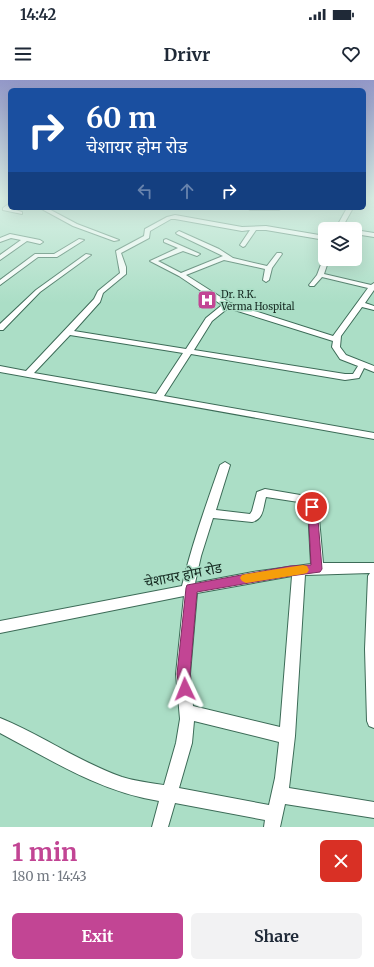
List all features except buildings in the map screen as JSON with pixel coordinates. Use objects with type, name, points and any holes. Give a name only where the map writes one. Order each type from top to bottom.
[{"type":"street","points":[[96,233],[116,240]]},
{"type":"street","points":[[28,374],[97,300],[100,292],[123,274],[123,267],[118,252],[147,237],[147,233]]},
{"type":"street","points":[[178,233],[217,250],[230,258]]},
{"type":"street","points":[[243,245],[252,233]]},
{"type":"street","points":[[295,233],[318,237]]},
{"type":"street","points":[[362,233],[374,236]]},
{"type":"street","points":[[0,240],[8,236],[40,242]]},
{"type":"street","points":[[0,258],[26,239]]},
{"type":"street","points":[[0,282],[37,255],[55,256],[81,240]]},
{"type":"street","points":[[166,241],[197,254]]},
{"type":"street","points":[[184,248],[153,260],[181,275],[227,305],[336,340]]},
{"type":"street","points":[[266,280],[269,268],[279,254]]},
{"type":"street","points":[[0,328],[4,320],[38,291],[88,255]]},
{"type":"street","points":[[181,275],[221,258],[230,258],[269,268]]},
{"type":"street","points":[[312,285],[320,275],[323,266]]},
{"type":"street","points":[[320,275],[373,286],[337,336],[336,347],[343,357],[374,369]]},
{"type":"street","points":[[360,304],[374,308]]},
{"type":"street","points":[[159,398],[187,352],[209,320],[227,305]]},
{"type":"street","points":[[68,332],[350,377],[356,376],[362,365]]},
{"type":"street","points":[[0,369],[374,436]]},
{"type":"street","points":[[160,827],[184,743],[187,712],[183,674],[190,589],[195,556],[225,466]]},
{"type":"street","points":[[209,513],[252,518],[257,513],[261,495],[265,493],[308,500],[312,507],[317,569]]},
{"type":"street","name":"चेशायर होम रोड","points":[[0,626],[190,589],[299,570],[355,567],[374,568]]},
{"type":"street","points":[[0,725],[105,779],[141,790],[169,794],[274,821],[283,778],[299,570]]},
{"type":"street","points":[[374,576],[372,649],[374,721]]},
{"type":"street","points":[[187,712],[287,736]]},
{"type":"street","points":[[279,795],[374,810]]},
{"type":"slow traffic","points":[[246,578],[303,570]]},
{"type":"place","name":"Dr. R.K. Verma Hospital","points":[[207,300]]},
{"type":"route","points":[[185,689],[183,674],[191,588],[290,571],[317,569],[312,507]]}]
